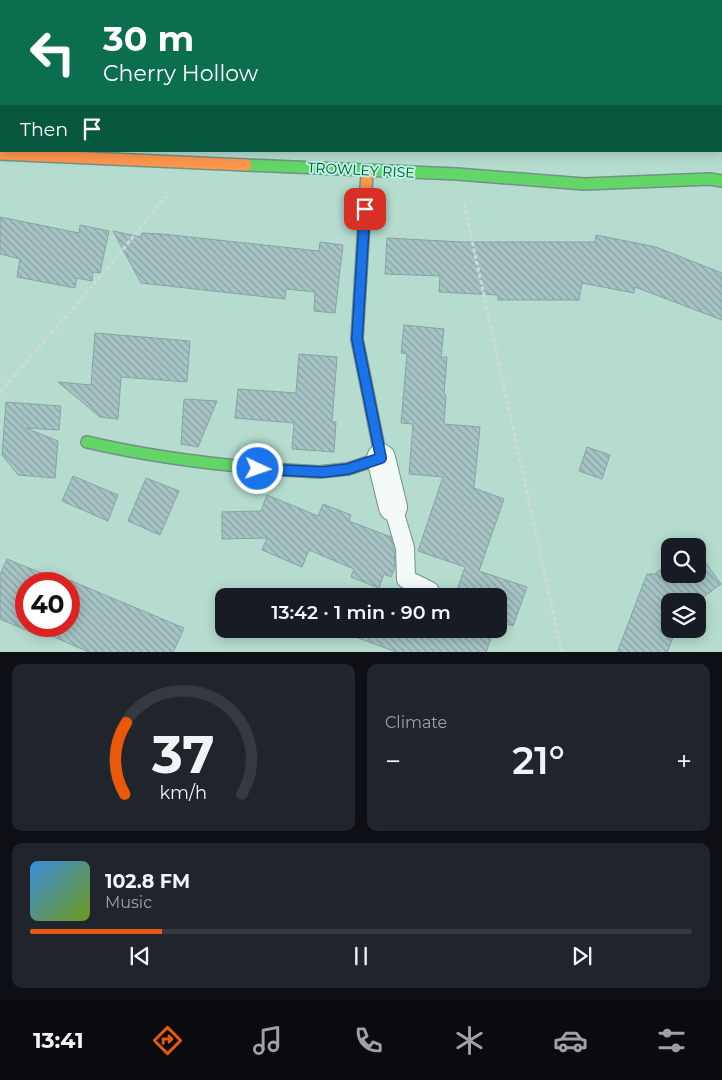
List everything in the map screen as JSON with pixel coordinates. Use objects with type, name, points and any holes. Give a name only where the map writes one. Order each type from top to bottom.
[{"type":"street","name":"TROWLEY RISE","points":[[0,154],[190,161],[367,172],[457,174],[584,184],[710,179],[722,181]]},
{"type":"street","points":[[367,172],[357,339],[393,507]]},
{"type":"street","points":[[87,442],[141,455],[242,468],[323,472],[348,469],[381,458]]},
{"type":"lane","points":[[393,507],[404,548],[406,579],[424,588]]},
{"type":"path","points":[[0,392],[104,274],[169,193],[190,161]]},
{"type":"path","points":[[457,174],[562,652]]},
{"type":"building","points":[[0,217],[79,233],[80,225],[109,231],[100,273],[93,272],[92,281],[77,278],[75,288],[17,277],[20,259],[0,254]]},
{"type":"building","points":[[113,231],[141,237],[142,233],[162,234],[319,251],[320,242],[343,245],[335,313],[314,311],[315,292],[286,289],[285,299],[141,283]]},
{"type":"building","points":[[596,235],[656,247],[722,273],[722,320],[635,287],[634,293],[582,283],[579,300],[498,300],[498,295],[439,292],[440,276],[385,274],[387,238],[462,242],[595,242]]},
{"type":"building","points":[[404,325],[444,329],[441,357],[447,357],[444,424],[480,427],[474,488],[504,499],[479,571],[527,587],[513,626],[507,624],[507,588],[458,588],[465,567],[418,551],[443,477],[409,474],[413,424],[401,423],[407,354],[401,353]]},
{"type":"building","points":[[95,333],[190,341],[187,382],[121,377],[118,419],[100,417],[58,382],[91,385]]},
{"type":"building","points":[[299,354],[337,357],[332,422],[336,422],[334,452],[292,449],[294,423],[235,418],[238,389],[296,393]]},
{"type":"building","points":[[184,399],[217,401],[198,447],[181,444]]},
{"type":"building","points":[[6,402],[61,406],[59,430],[26,428],[58,441],[55,478],[18,475],[2,455]]},
{"type":"building","points":[[587,447],[610,455],[602,479],[579,471]]},
{"type":"building","points":[[73,476],[118,495],[108,521],[62,501]]},
{"type":"building","points":[[146,478],[179,491],[160,535],[128,521]]},
{"type":"building","points":[[267,495],[318,516],[323,504],[351,515],[349,521],[391,537],[395,567],[391,577],[384,574],[379,588],[351,577],[354,569],[309,550],[302,567],[262,550],[267,538],[222,539],[222,512],[261,511]]},
{"type":"building","points":[[7,559],[39,572],[15,572],[15,625],[0,619],[0,575]]},
{"type":"building","points":[[706,563],[721,584],[706,595],[706,593],[661,593],[661,638],[673,638],[667,652],[617,652],[647,574],[655,574],[661,569],[661,583],[706,583]]},
{"type":"building","points":[[80,585],[184,628],[173,652],[89,652],[54,637],[80,637]]},
{"type":"building","points":[[358,638],[491,638],[486,652],[396,652]]},
{"type":"traffic: fast","points":[[246,165],[457,174],[584,184],[710,179],[722,181]]},
{"type":"traffic: fast","points":[[87,442],[145,454],[202,462],[319,472]]},
{"type":"traffic: slow","points":[[0,154],[246,165]]},
{"type":"traffic: slow","points":[[319,472],[348,469],[381,458],[357,339],[367,172]]},
{"type":"route","points":[[258,469],[323,472],[348,469],[381,458],[357,339],[365,209]]}]
